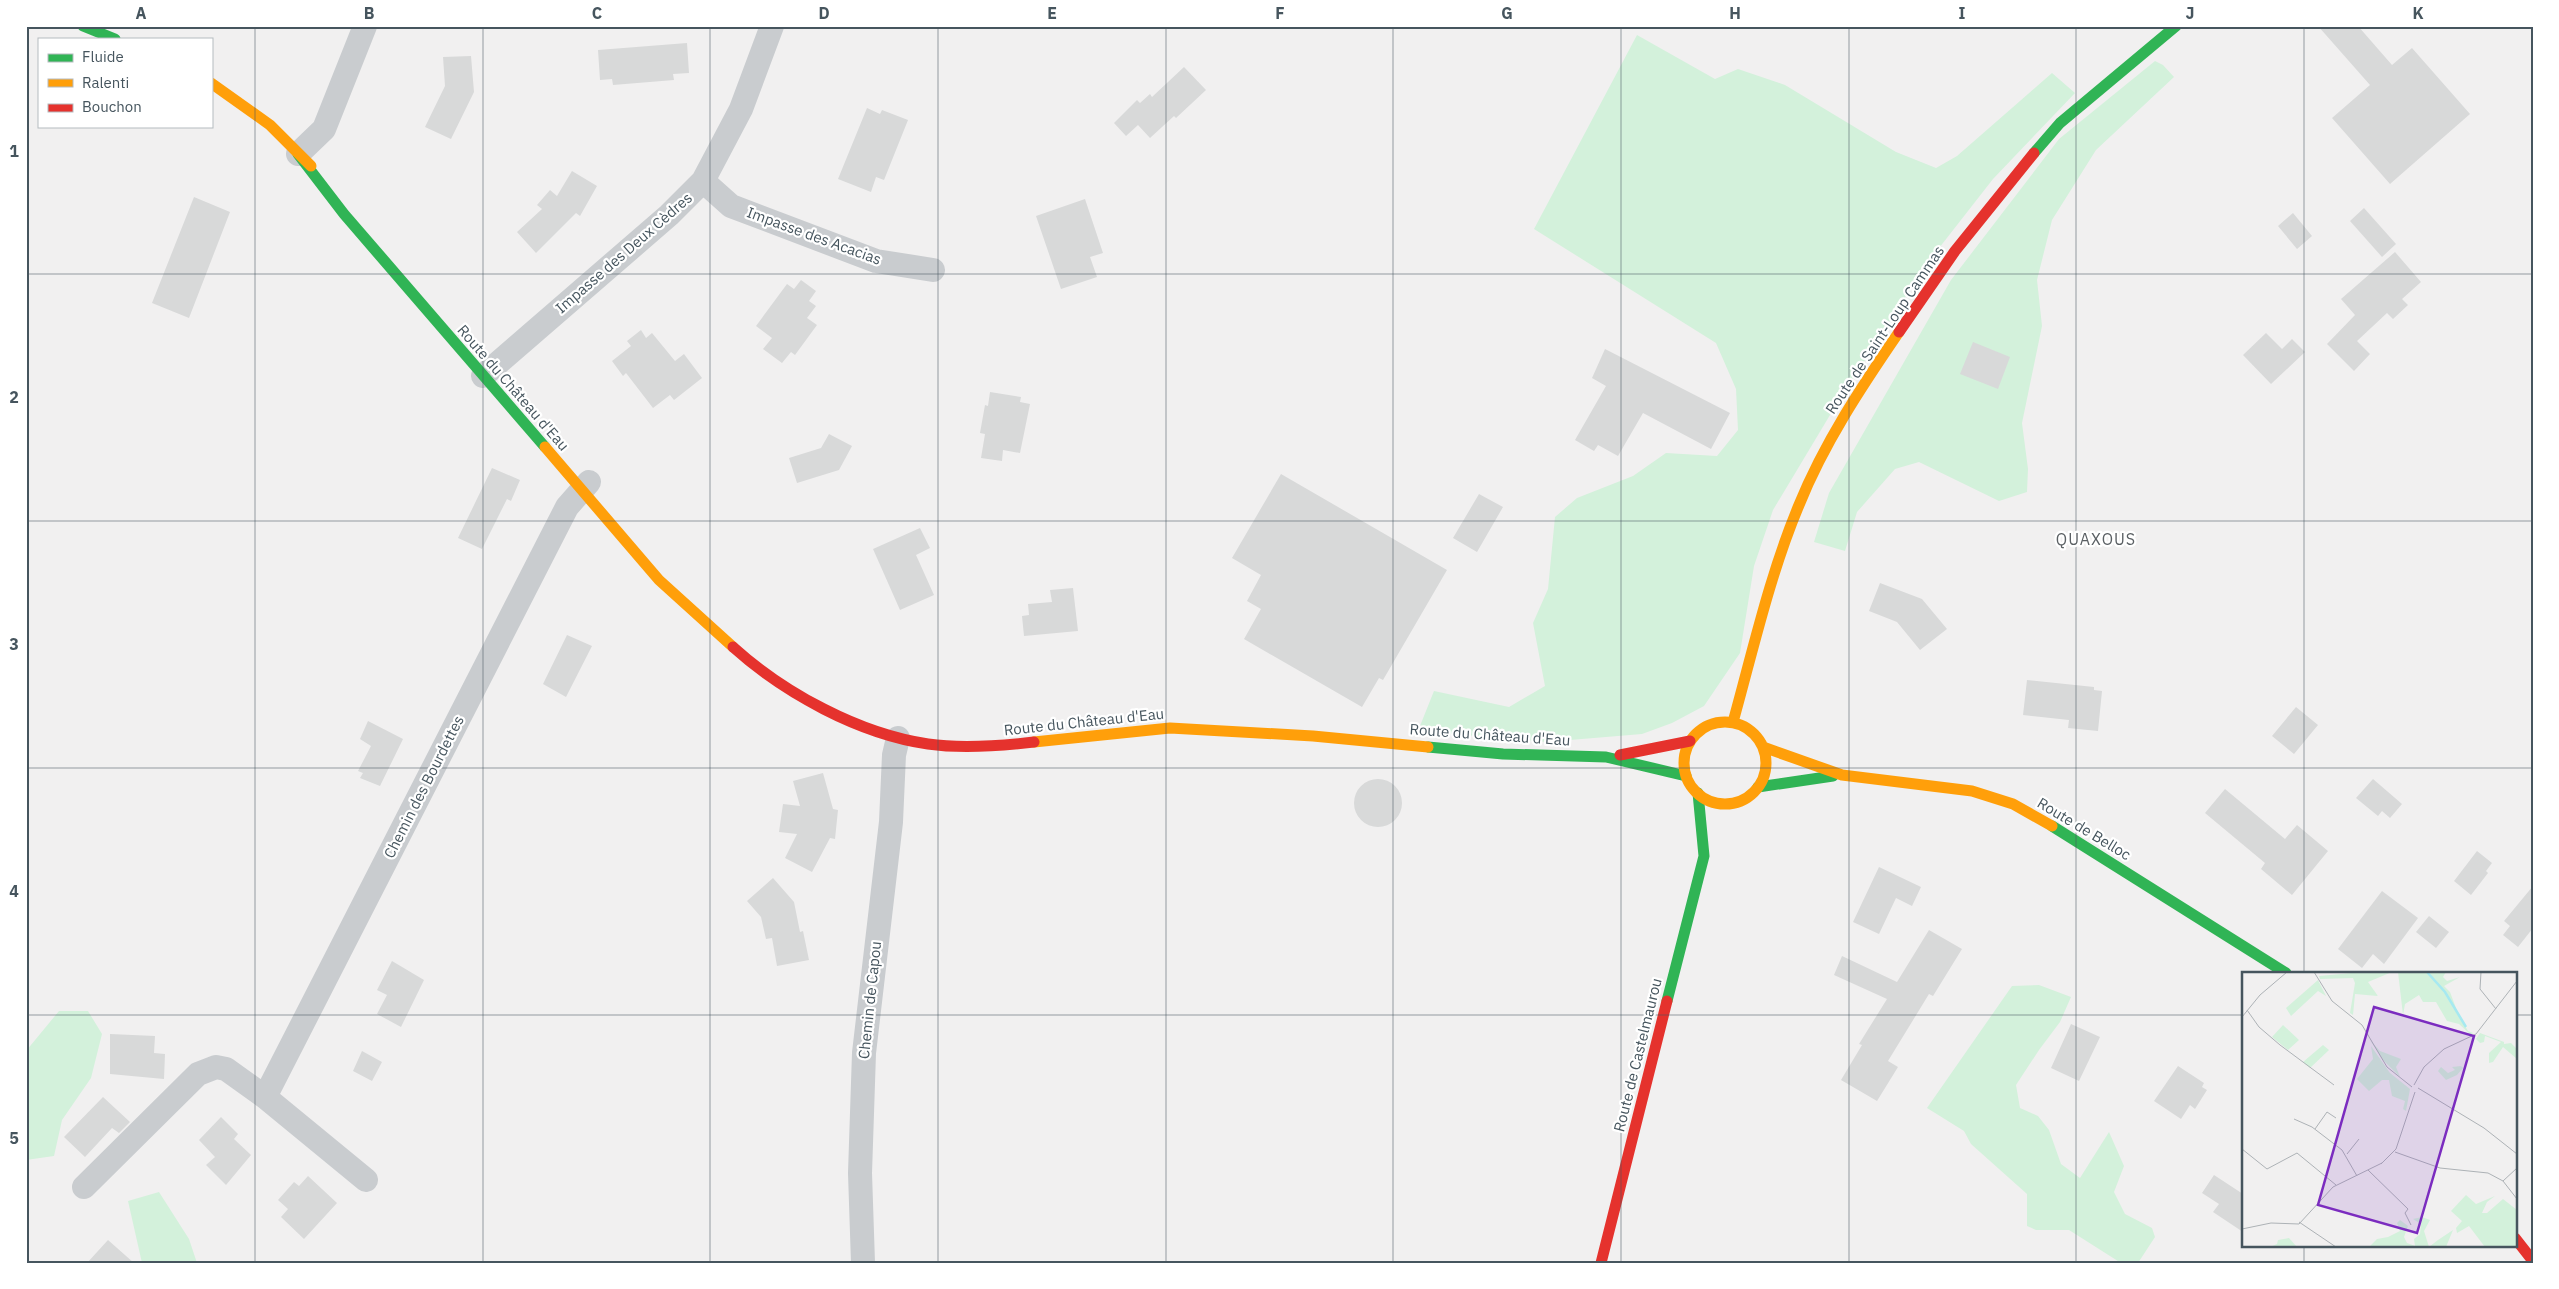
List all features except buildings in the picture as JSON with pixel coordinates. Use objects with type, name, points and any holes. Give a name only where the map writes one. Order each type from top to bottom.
[{"type":"street","points":[[84,26],[113,38]]},
{"type":"street","points":[[298,154],[324,129],[364,26]]},
{"type":"street","name":"Impasse des Deux Cèdres","points":[[487,372],[669,215],[703,181],[741,109],[772,26]]},
{"type":"street","name":"Route de Saint-Loup Cammas","points":[[1733,722],[1778,562],[1799,504],[1833,435],[1886,350],[1955,251],[2019,169],[2060,124],[2176,26]]},
{"type":"street","name":"Route du Château d'Eau","points":[[212,84],[270,125],[298,154],[344,214],[487,372],[585,487],[659,580],[753,665],[788,689],[828,710],[898,738],[929,744],[1008,745],[1115,732],[1170,728],[1313,736],[1503,754],[1606,757],[1686,776]]},
{"type":"street","name":"Impasse des Acacias","points":[[703,181],[731,206],[876,261],[934,270]]},
{"type":"street","name":"Chemin des Bourdettes","points":[[265,1098],[567,507],[585,487]]},
{"type":"street","points":[[1737,802],[1716,803],[1698,794],[1686,776],[1685,752],[1690,741],[1701,729],[1717,722],[1733,722],[1746,727],[1756,736],[1763,747],[1766,768],[1758,787]]},
{"type":"street","name":"Chemin de Capou","points":[[863,1263],[860,1173],[864,1053],[891,822],[894,755],[898,738]]},
{"type":"street","name":"Route du Château d'Eau","points":[[1606,757],[1690,741]]},
{"type":"street","name":"Route de Belloc","points":[[1763,747],[1842,775],[1972,791],[2013,804],[2059,830],[2284,972]]},
{"type":"street","name":"Route de Belloc","points":[[1737,802],[1749,796],[1758,787],[1842,775]]},
{"type":"street","name":"Route de Castelmaurou","points":[[1698,794],[1704,856]]},
{"type":"street","points":[[1729,814],[1737,802]]},
{"type":"street","name":"Route de Castelmaurou","points":[[1600,1263],[1704,856],[1713,840]]},
{"type":"street","points":[[84,1188],[198,1074],[216,1067],[226,1069],[265,1098],[366,1180]]},
{"type":"street","points":[[2516,1239],[2533,1261]]},
{"type":"green space","points":[[1637,35],[1715,79],[1738,69],[1785,85],[1896,152],[1936,168],[1957,156],[2052,73],[2075,93],[1993,179],[1925,266],[1830,415],[1773,510],[1754,566],[1740,653],[1704,706],[1672,723],[1642,734],[1546,742],[1418,731],[1434,691],[1509,707],[1545,686],[1533,623],[1548,589],[1555,517],[1577,498],[1633,476],[1666,453],[1717,456],[1738,430],[1736,389],[1716,343],[1534,229]]},
{"type":"green space","points":[[2155,61],[2163,65],[2174,77],[2096,150],[2052,220],[2037,280],[2042,326],[2022,423],[2028,469],[2027,492],[1999,501],[1919,462],[1895,469],[1857,512],[1845,551],[1814,542],[1829,493],[1951,280],[2059,139]]},
{"type":"green space","points":[[2039,985],[2071,997],[2060,1022],[2016,1085],[2020,1108],[2038,1116],[2049,1130],[2061,1164],[2080,1178],[2109,1132],[2124,1166],[2114,1192],[2125,1214],[2152,1228],[2155,1237],[2138,1263],[2121,1263],[2069,1230],[2036,1230],[2027,1226],[2027,1194],[1971,1144],[1964,1131],[1927,1108],[2012,986]]},
{"type":"green space","points":[[59,1011],[88,1011],[102,1034],[91,1078],[62,1120],[54,1156],[26,1160],[26,1051]]},
{"type":"green space","points":[[159,1192],[189,1239],[197,1263],[142,1263],[128,1201]]},
{"type":"traffic: fast","points":[[83,26],[113,38]]},
{"type":"traffic: fast","points":[[2034,153],[2060,123],[2176,26]]},
{"type":"traffic: fast","points":[[298,154],[344,214],[545,447]]},
{"type":"traffic: fast","points":[[1428,747],[1503,754],[1606,757],[1686,776]]},
{"type":"traffic: fast","points":[[1758,787],[1833,776]]},
{"type":"traffic: fast","points":[[1667,1001],[1704,856],[1698,793]]},
{"type":"traffic: fast","points":[[2052,826],[2284,972]]},
{"type":"traffic: slow","points":[[212,84],[270,125],[311,166]]},
{"type":"traffic: slow","points":[[1733,722],[1779,558],[1799,505],[1832,437],[1899,332]]},
{"type":"traffic: slow","points":[[545,447],[659,580],[733,647]]},
{"type":"traffic: slow","points":[[1725,722],[1741,725],[1754,734],[1763,747],[1766,763],[1763,779],[1754,792],[1741,801],[1725,804],[1709,801],[1696,792],[1687,779],[1684,763],[1687,747],[1696,734],[1709,725],[1725,722]]},
{"type":"traffic: slow","points":[[1034,742],[1170,728],[1313,736],[1428,747]]},
{"type":"traffic: slow","points":[[1763,747],[1842,775],[1972,791],[2013,804],[2052,826]]},
{"type":"traffic: jam","points":[[1899,332],[1955,251],[2034,153]]},
{"type":"traffic: jam","points":[[733,647],[753,664],[799,695],[849,721],[876,731],[902,739],[941,746],[1008,745],[1034,742]]},
{"type":"traffic: jam","points":[[1620,755],[1690,741]]},
{"type":"traffic: jam","points":[[1601,1263],[1667,1001]]},
{"type":"traffic: jam","points":[[2516,1239],[2533,1261]]},
{"type":"district","name":"QUAXOUS","points":[[2096,539]]}]
